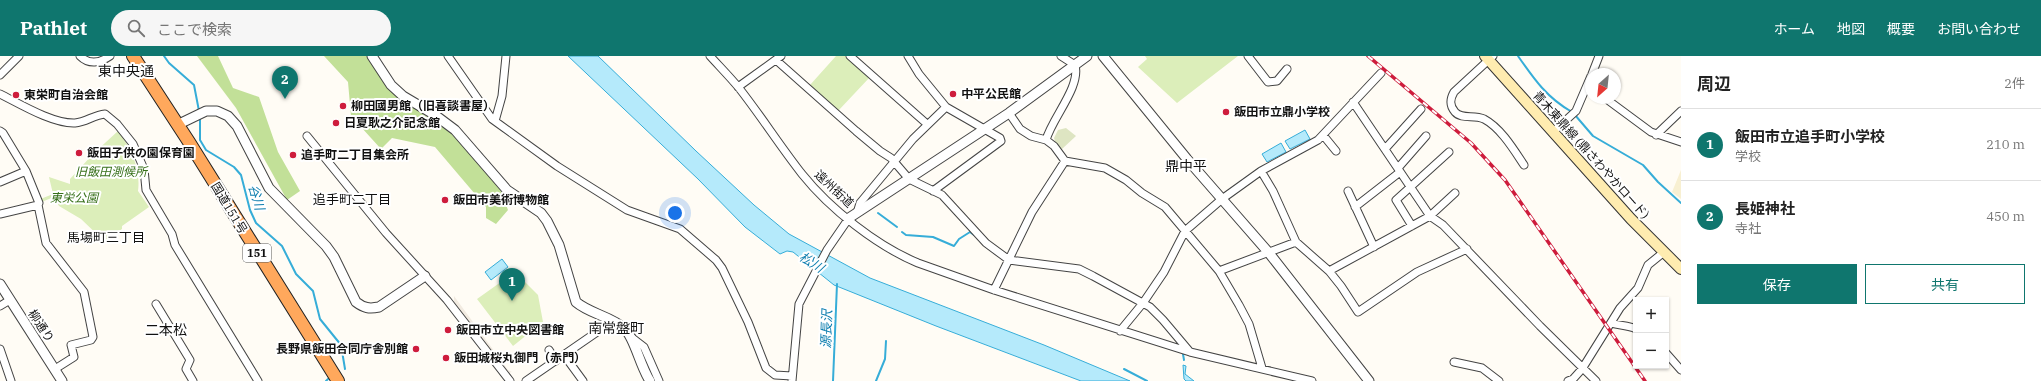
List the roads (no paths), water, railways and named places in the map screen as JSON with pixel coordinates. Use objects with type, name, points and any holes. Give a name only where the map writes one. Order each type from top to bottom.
[{"type":"highway","name":"国道151号","points":[[133,56],[178,125],[338,381]]},
{"type":"main road","name":"青木東鼎線 (鼎さわやかロード)","points":[[1489,57],[1553,132],[1631,219],[1681,269]]},
{"type":"street","points":[[0,75],[19,56]]},
{"type":"street","points":[[80,56],[89,62],[97,62],[110,56]]},
{"type":"street","points":[[372,56],[391,85],[402,96],[435,115],[454,130],[507,190],[541,213],[547,221],[559,245],[576,302],[581,306],[618,324],[644,347],[659,381]]},
{"type":"street","points":[[448,56],[495,121],[558,166],[623,208],[685,233],[722,268],[748,322],[766,368],[775,375],[792,379]]},
{"type":"street","points":[[495,121],[502,96],[506,56]]},
{"type":"street","name":"遠州街道","points":[[710,56],[738,87],[815,188],[849,218],[827,250],[799,304],[792,379]]},
{"type":"street","points":[[850,56],[927,124]]},
{"type":"street","points":[[908,56],[926,84],[946,107],[1000,138],[1001,141],[933,191]]},
{"type":"street","points":[[1046,140],[1050,128],[1074,82],[1076,70],[1074,65],[1061,56]]},
{"type":"street","points":[[1087,56],[1009,113],[849,218],[887,248],[907,258],[994,290],[1190,352],[1312,381]]},
{"type":"street","points":[[1103,56],[1128,88],[1269,252],[1369,381]]},
{"type":"street","points":[[1248,56],[1268,82],[1277,81],[1287,69]]},
{"type":"street","points":[[1595,68],[1599,56]]},
{"type":"street","points":[[1489,57],[1454,92],[1450,99],[1451,106],[1457,114],[1462,116],[1476,116],[1491,123],[1524,165]]},
{"type":"street","points":[[738,87],[778,58],[856,131],[896,162],[909,179],[942,195],[986,243],[1009,260],[1082,270],[1143,303],[1163,320],[1190,352]]},
{"type":"street","points":[[1120,331],[1143,303],[1164,272],[1185,231],[1222,198],[1261,171],[1318,140],[1381,73]]},
{"type":"street","points":[[0,94],[40,114],[67,123],[82,122],[105,114],[117,124],[136,150],[144,169],[146,190],[172,234],[175,245],[258,381]]},
{"type":"street","points":[[1553,132],[1576,111],[1585,94]]},
{"type":"street","points":[[1354,102],[1430,216],[1443,224],[1596,381]]},
{"type":"street","points":[[1614,104],[1656,134],[1681,142]]},
{"type":"street","points":[[857,214],[860,203],[927,124],[946,107]]},
{"type":"street","points":[[1385,149],[1421,109]]},
{"type":"street","points":[[178,125],[199,114],[217,111],[232,119],[269,188],[326,246],[334,257],[353,298],[363,307],[370,309],[379,307],[425,276]]},
{"type":"street","points":[[1656,134],[1681,111]]},
{"type":"street","points":[[1009,113],[1020,129],[1031,136],[1046,140],[1054,146],[1065,161],[1095,165],[1112,172],[1165,207],[1218,271],[1249,324],[1262,368]]},
{"type":"street","points":[[0,131],[3,133],[26,171],[39,203],[38,205],[46,243],[84,292],[93,337],[91,340],[71,345],[74,357],[55,369]]},
{"type":"street","points":[[1323,135],[1336,151]]},
{"type":"street","points":[[307,136],[323,157],[447,300],[510,381]]},
{"type":"street","points":[[1355,207],[1399,170],[1426,136]]},
{"type":"street","points":[[1412,226],[1396,200],[1449,152]]},
{"type":"street","points":[[994,290],[1032,212],[1065,161]]},
{"type":"street","points":[[0,182],[26,171]]},
{"type":"street","points":[[1261,171],[1273,191],[1296,242],[1328,271],[1341,286],[1358,312],[1417,272],[1467,249]]},
{"type":"street","points":[[1348,191],[1374,247]]},
{"type":"street","points":[[1328,271],[1430,216],[1455,193]]},
{"type":"street","points":[[0,214],[38,205]]},
{"type":"street","points":[[1218,271],[1296,242]]},
{"type":"street","points":[[1568,381],[1573,379],[1582,368],[1620,308],[1638,288],[1648,265],[1664,252]]},
{"type":"street","name":"柳通り","points":[[0,284],[62,381]]},
{"type":"street","points":[[0,306],[10,300]]},
{"type":"street","points":[[156,304],[190,360],[186,369],[193,381]]},
{"type":"street","points":[[1611,323],[1624,326],[1629,325],[1633,327]]},
{"type":"street","points":[[526,381],[597,332]]},
{"type":"street","points":[[631,337],[638,358],[650,381]]},
{"type":"street","points":[[0,349],[2,361],[11,381]]},
{"type":"street","points":[[549,350],[556,360]]},
{"type":"street","points":[[564,355],[583,381]]},
{"type":"street","points":[[1669,356],[1681,370]]},
{"type":"street","points":[[1454,362],[1482,368],[1499,381]]},
{"type":"water","name":"松川","points":[[568,56],[598,56],[696,151],[754,205],[789,234],[870,278],[1044,345],[1130,381],[1081,381],[936,326],[834,285],[793,252],[787,251],[780,254],[745,227],[698,179]]},
{"type":"water","points":[[1305,130],[1310,139],[1290,149],[1285,141]]},
{"type":"water","points":[[1281,143],[1286,152],[1267,162],[1262,154]]},
{"type":"water","points":[[502,259],[508,267],[491,280],[485,272]]},
{"type":"water","points":[[1183,365],[1186,366],[1185,374],[1194,381],[1186,381],[1184,379]]},
{"type":"waterway","name":"谷川","points":[[164,56],[169,63],[194,85],[199,111]]},
{"type":"waterway","points":[[1518,56],[1548,94],[1555,101],[1572,112]]},
{"type":"waterway","points":[[1575,115],[1593,136],[1643,165],[1658,182],[1681,203]]},
{"type":"waterway","name":"谷川","points":[[200,117],[200,140],[206,150],[234,167],[241,175],[250,210],[256,223],[282,246],[296,274],[313,291],[320,319],[341,345],[345,369]]},
{"type":"waterway","points":[[878,213],[897,227]]},
{"type":"waterway","points":[[902,232],[906,235],[933,237],[954,246],[959,239],[970,232],[974,235]]},
{"type":"waterway","name":"源長沢","points":[[833,381],[837,284]]},
{"type":"waterway","points":[[876,381],[885,359],[886,341]]},
{"type":"waterway","points":[[1183,354],[1184,360]]},
{"type":"waterway","points":[[1124,369],[1147,381]]},
{"type":"railway","points":[[1368,56],[1471,143],[1505,180],[1645,381]]},
{"type":"place","name":"中平公民館","points":[[953,94]]},
{"type":"place","name":"東栄町自治会館","points":[[16,95]]},
{"type":"place","name":"長姫神社","points":[[285,99]]},
{"type":"place","name":"柳田國男館（旧喜談書屋）","points":[[343,106]]},
{"type":"place","name":"飯田市立鼎小学校","points":[[1226,112]]},
{"type":"place","name":"日夏耿之介記念館","points":[[336,123]]},
{"type":"place","name":"飯田子供の園保育園","points":[[79,153]]},
{"type":"place","name":"追手町二丁目集会所","points":[[293,155]]},
{"type":"place","name":"飯田市美術博物館","points":[[445,200]]},
{"type":"place","name":"飯田市立追手町小学校","points":[[512,301]]},
{"type":"place","name":"飯田市立中央図書館","points":[[448,330]]},
{"type":"place","name":"長野県飯田合同庁舎別館","points":[[416,349]]},
{"type":"place","name":"飯田城桜丸御門（赤門）","points":[[446,358]]},
{"type":"district","name":"東中央通","points":[[126,71]]},
{"type":"district","name":"鼎中平","points":[[1186,166]]},
{"type":"district","name":"追手町二丁目","points":[[352,199]]},
{"type":"district","name":"馬場町三丁目","points":[[106,237]]},
{"type":"district","name":"南常盤町","points":[[616,328]]},
{"type":"district","name":"二本松","points":[[166,330]]},
{"type":"park label","name":"旧飯田測候所","points":[[111,172]]},
{"type":"park label","name":"東栄公園","points":[[74,198]]}]
